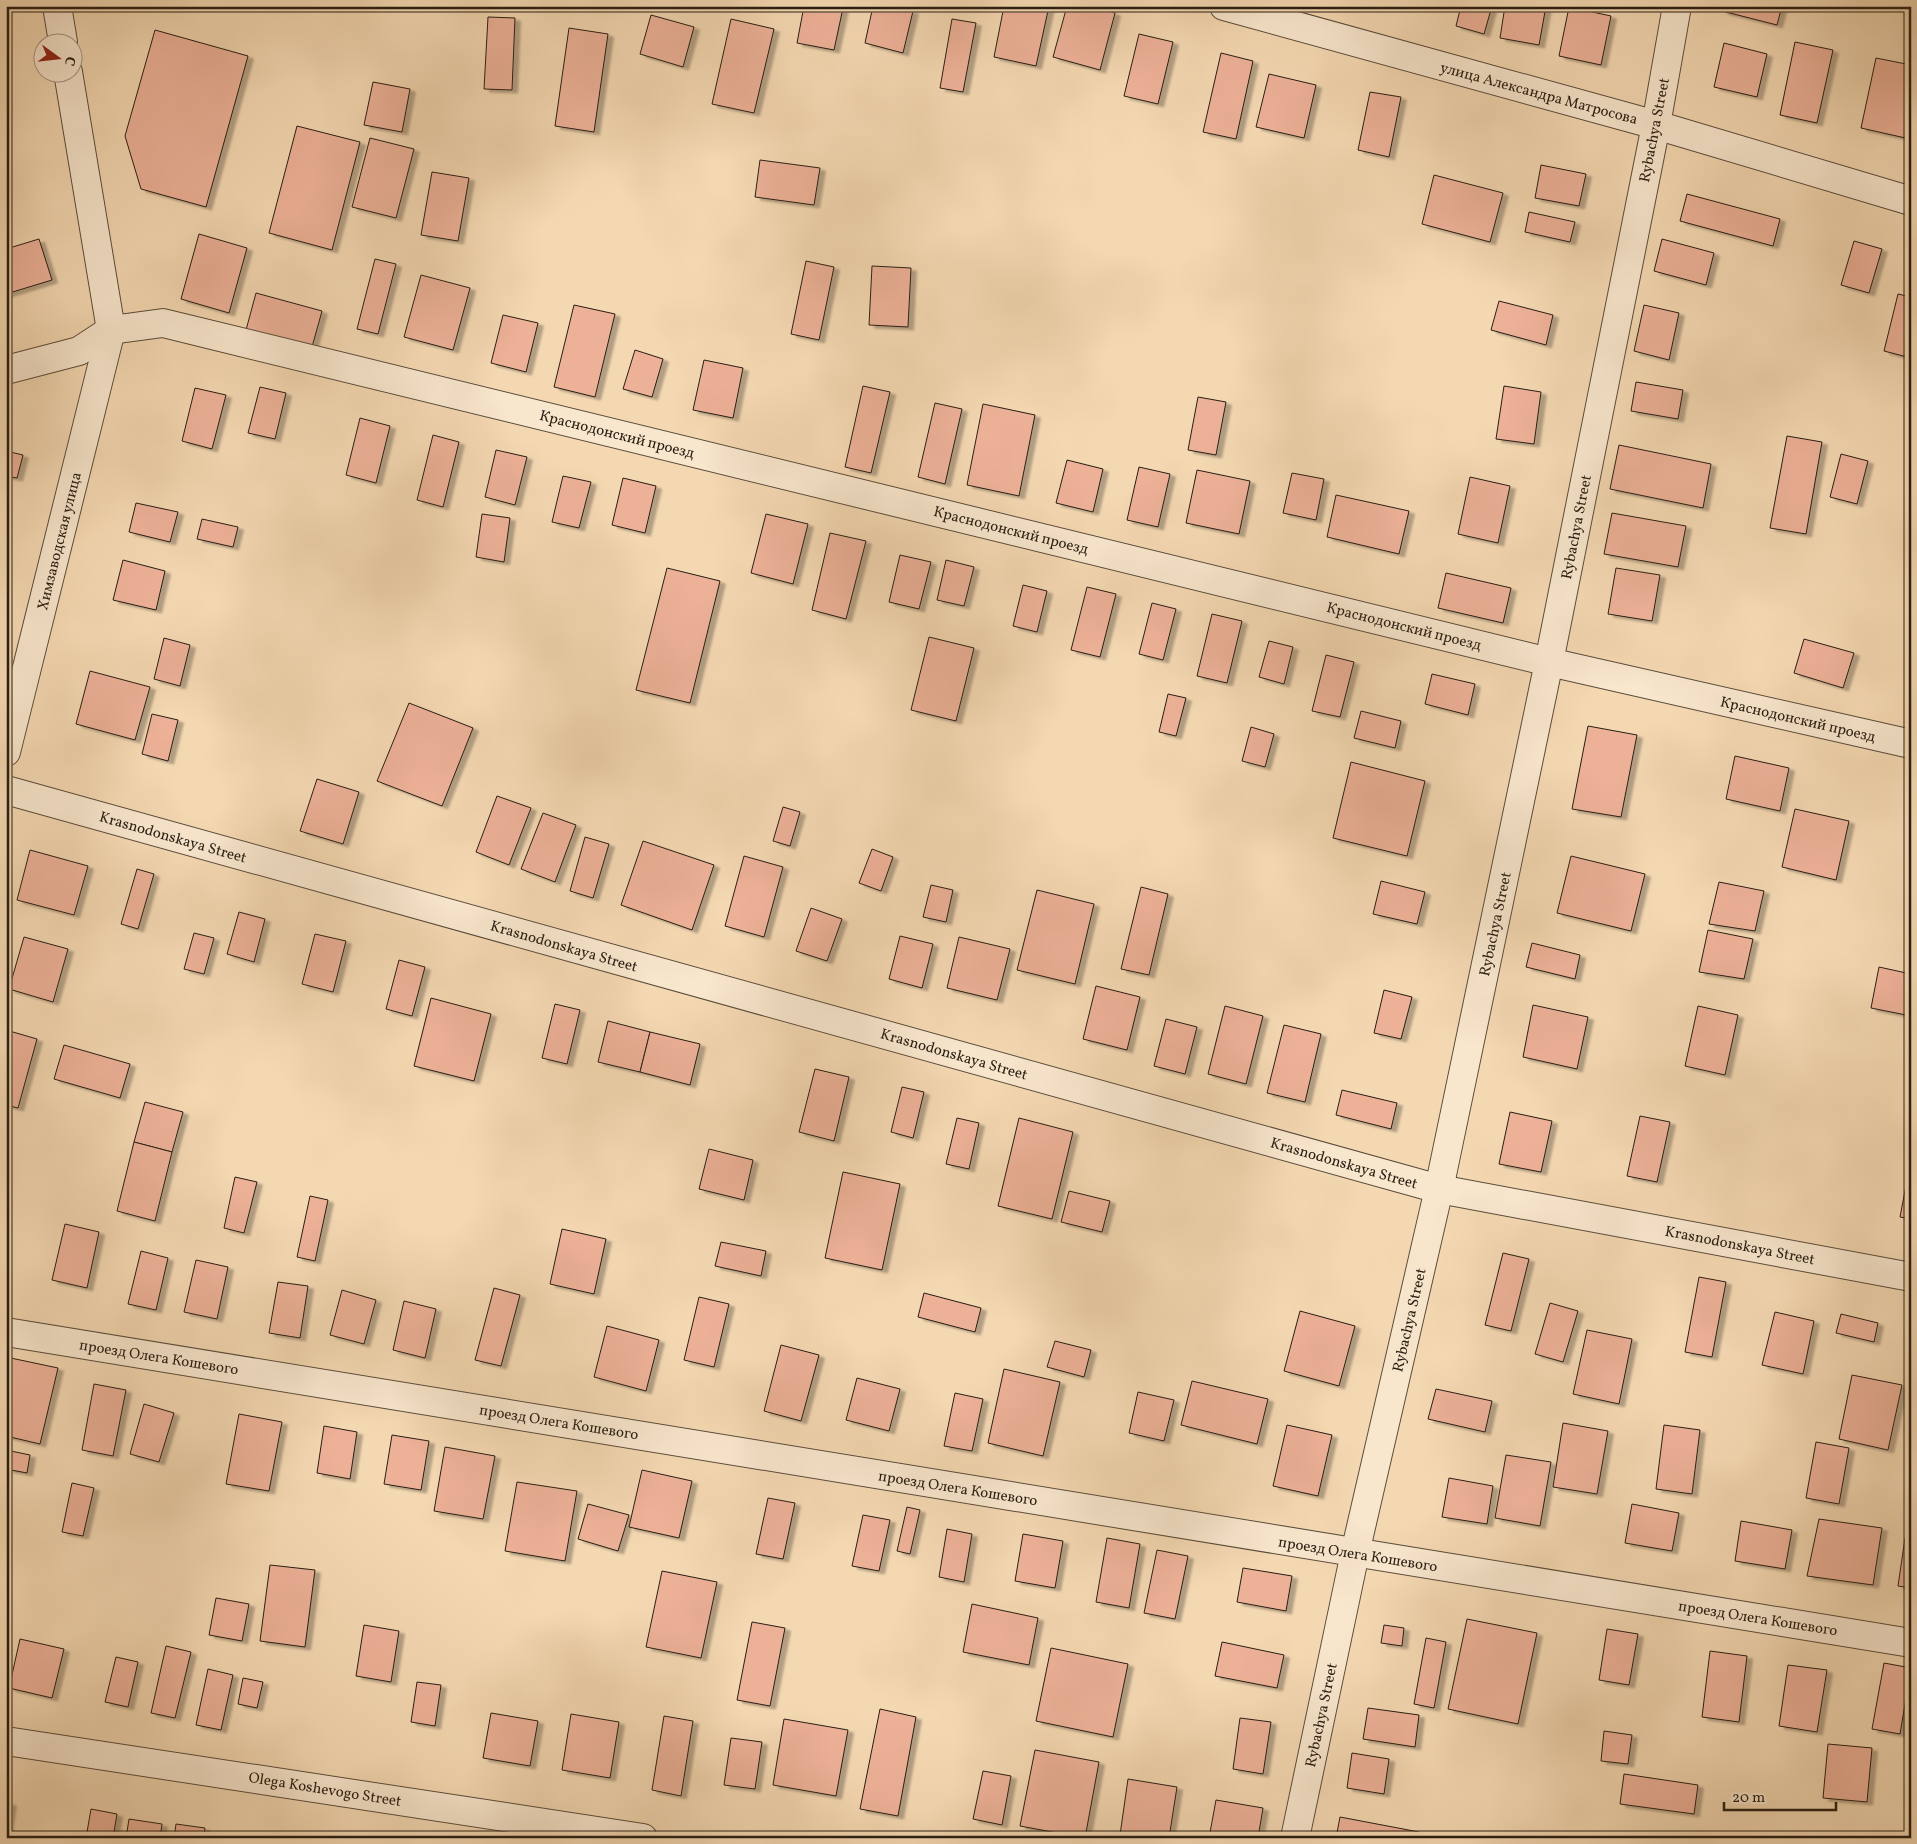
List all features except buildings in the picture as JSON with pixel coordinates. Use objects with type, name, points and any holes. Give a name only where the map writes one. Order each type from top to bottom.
[{"type":"street","points":[[58,6],[62,32]]},
{"type":"street","name":"улица Александра Матросова","points":[[1224,6],[1656,125],[1911,200]]},
{"type":"street","name":"Rybachya Street","points":[[1296,1838],[1355,1553],[1439,1190],[1549,662],[1656,125],[1677,6]]},
{"type":"street","name":"Химзаводская улица","points":[[6,752],[111,330],[70,82]]},
{"type":"street","name":"Краснодонский проезд","points":[[111,330],[162,323],[1549,662],[1911,744]]},
{"type":"street","points":[[6,370],[79,351],[111,330]]},
{"type":"street","name":"Krasnodonskaya Street","points":[[6,790],[1439,1190],[1911,1277]]},
{"type":"street","name":"проезд Олега Кошевого","points":[[6,1332],[1911,1643]]},
{"type":"street","name":"Olega Koshevogo Street","points":[[6,1741],[643,1838]]}]
